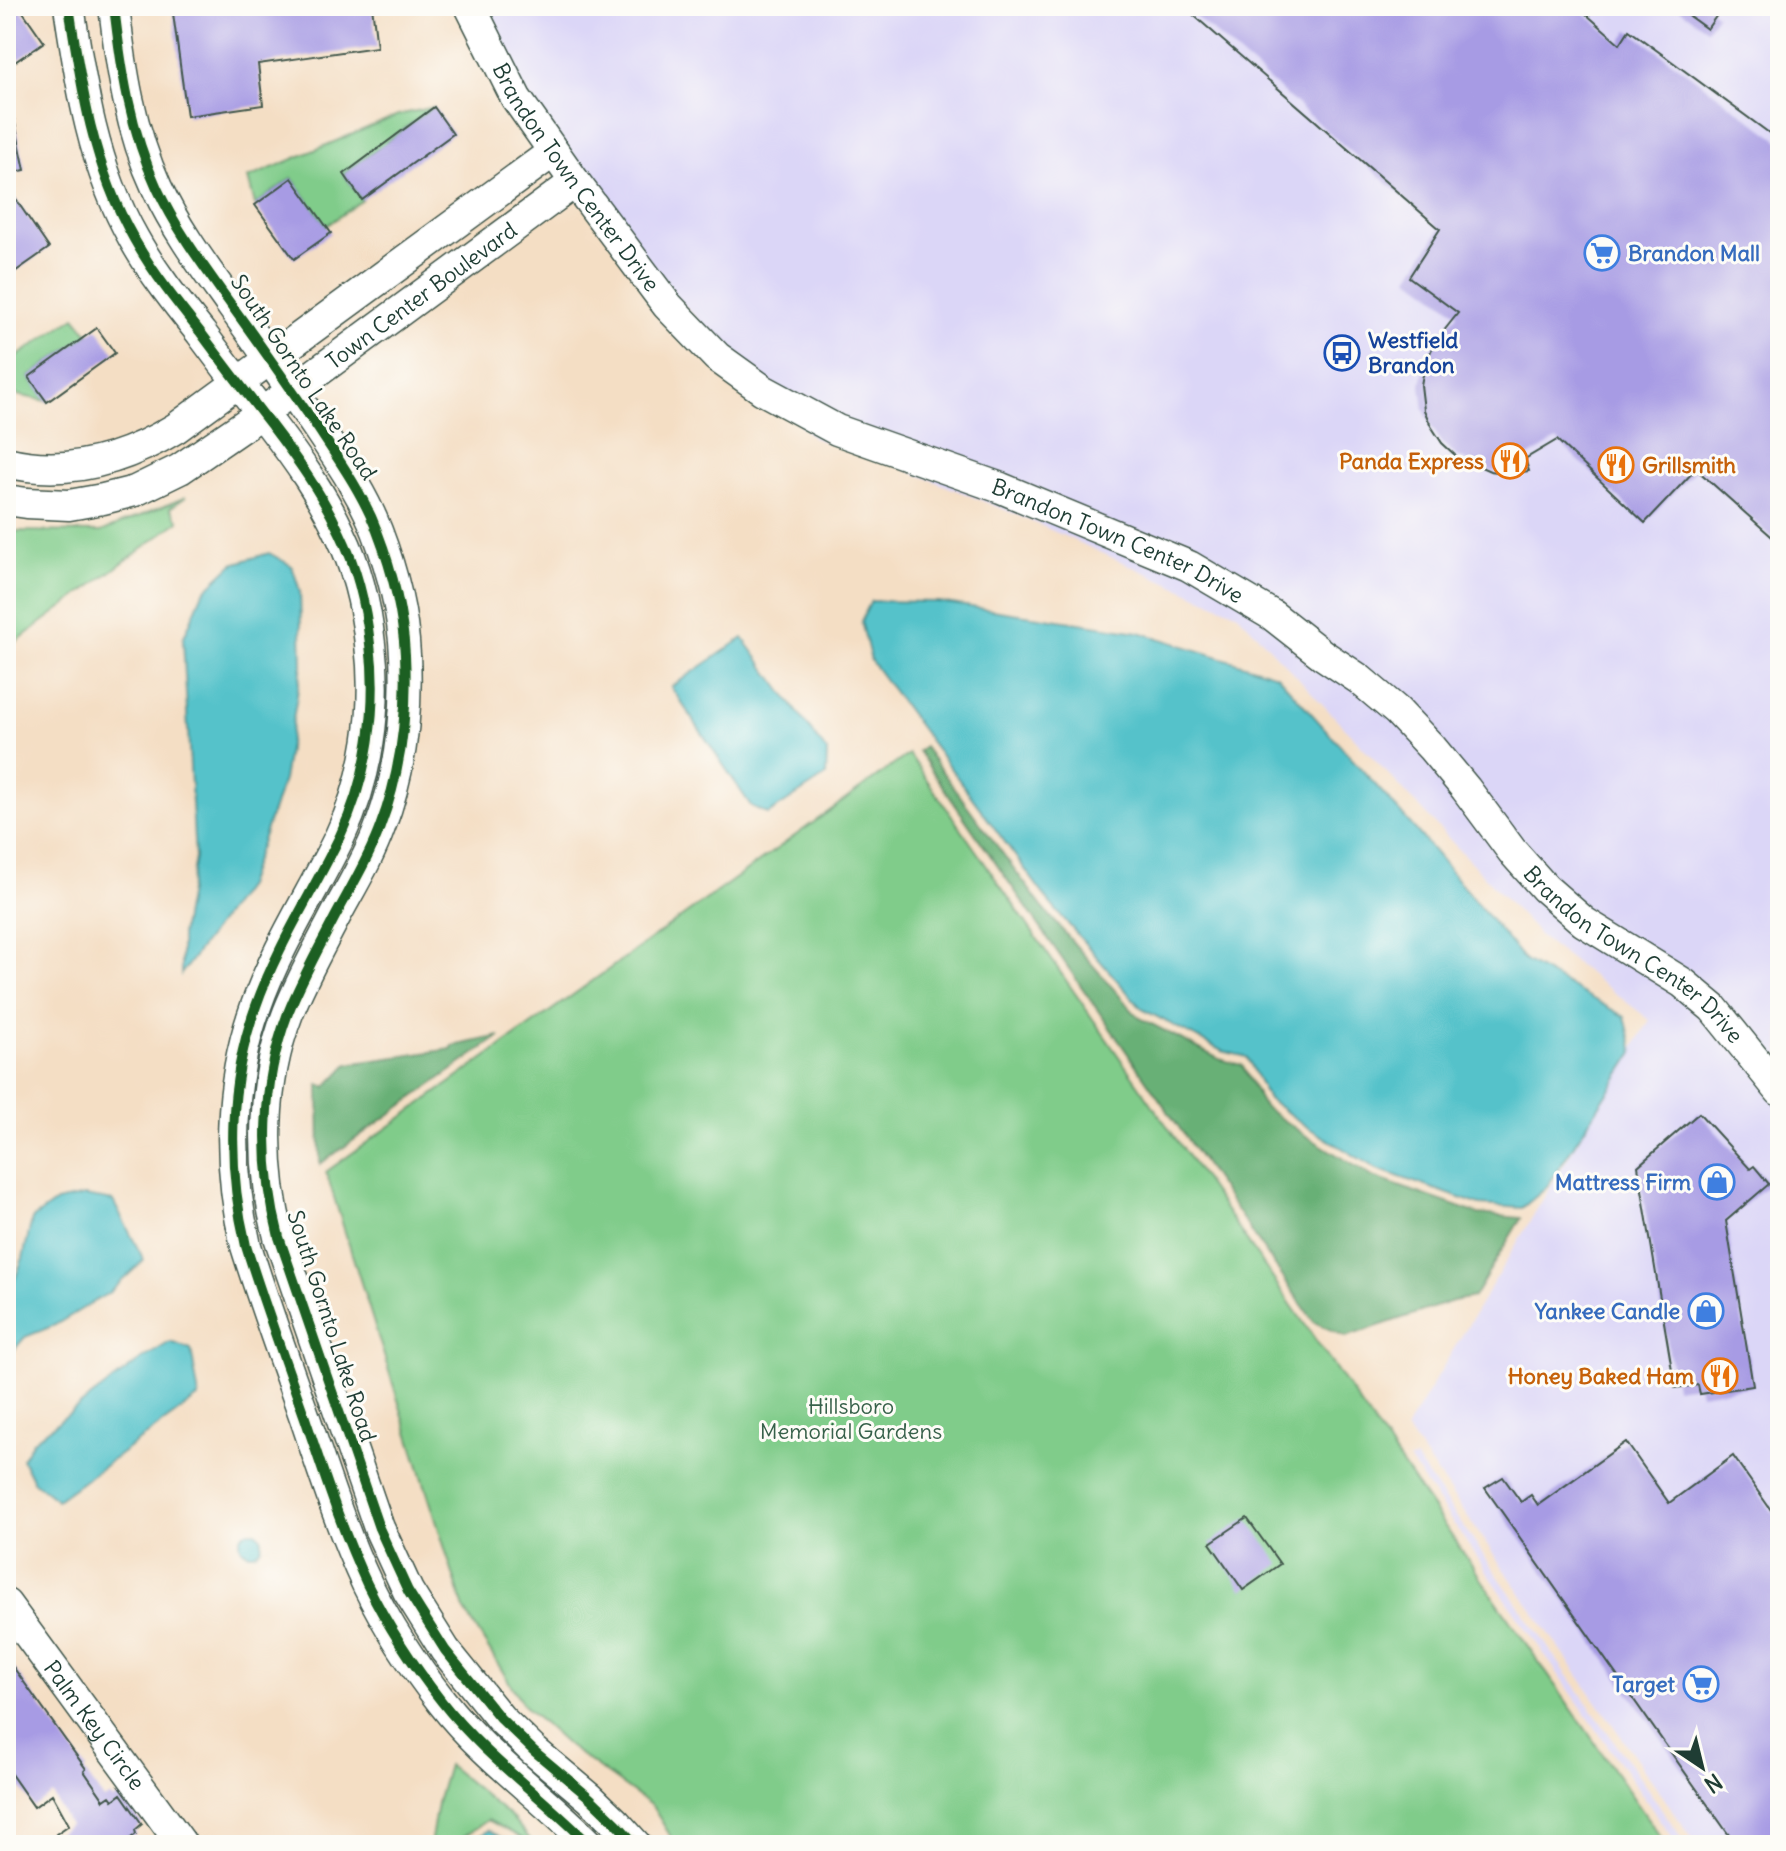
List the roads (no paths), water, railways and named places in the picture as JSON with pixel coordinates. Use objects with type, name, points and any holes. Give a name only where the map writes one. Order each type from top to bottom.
[{"type":"street","points":[[69,6],[84,104],[115,201],[134,239],[164,285],[312,481],[353,563],[367,617],[373,688],[364,761],[350,812],[267,977],[245,1042],[232,1132],[240,1224],[335,1503],[355,1557],[381,1612],[420,1672],[474,1739],[590,1845]]},
{"type":"street","name":"South Gornto Lake Road","points":[[114,6],[129,107],[137,139],[157,188],[192,251],[346,470],[377,531],[402,624],[404,727],[396,776],[380,829],[302,983],[280,1040],[270,1087],[266,1131],[273,1215],[293,1284],[375,1517],[408,1591],[445,1650],[500,1718],[636,1845]]},
{"type":"street","name":"Brandon Town Center Drive","points":[[470,6],[516,98],[553,152],[667,305],[717,357],[763,390],[837,430],[1001,488],[1189,566],[1272,615],[1397,711],[1426,741],[1545,888],[1584,922],[1683,983],[1713,1008],[1780,1091]]},
{"type":"street","name":"Town Center Boulevard","points":[[6,462],[46,467],[77,466],[133,452],[176,428],[553,152]]},
{"type":"street","name":"Town Center Boulevard","points":[[6,500],[69,505],[103,499],[135,491],[180,469],[262,413],[575,182]]},
{"type":"street","name":"Palm Key Circle","points":[[6,1604],[181,1843],[177,1845]]},
{"type":"water","points":[[269,553],[292,566],[300,591],[302,665],[283,780],[246,886],[181,974],[181,934],[195,858],[183,639],[203,592],[233,564]]},
{"type":"water","points":[[871,601],[938,602],[1139,632],[1277,675],[1415,829],[1525,961],[1625,1017],[1634,1052],[1546,1188],[1522,1208],[1480,1205],[1377,1169],[1268,1099],[1247,1057],[1222,1051],[1142,1009],[1050,903],[871,661],[861,621]]},
{"type":"water","points":[[743,638],[827,752],[826,776],[768,814],[751,806],[671,687]]},
{"type":"water","points":[[85,1196],[113,1201],[144,1260],[110,1292],[55,1325],[25,1337],[6,1359],[6,1302],[23,1258],[32,1219],[56,1202]]},
{"type":"water","points":[[170,1342],[191,1349],[199,1397],[57,1500],[33,1481],[22,1459],[33,1441],[139,1361]]},
{"type":"water","points":[[251,1531],[259,1534],[262,1542],[259,1550],[251,1553],[243,1550],[240,1542],[243,1534]]},
{"type":"water","points":[[489,1830],[515,1845],[467,1845]]},
{"type":"place","name":"Brandon Mall","points":[[1602,253]]},
{"type":"place","name":"Westfield Brandon","points":[[1342,353]]},
{"type":"place","name":"Panda Express","points":[[1510,461]]},
{"type":"place","name":"Grillsmith","points":[[1616,465]]},
{"type":"place","name":"Mattress Firm","points":[[1717,1182]]},
{"type":"place","name":"Yankee Candle","points":[[1706,1311]]},
{"type":"place","name":"Honey Baked Ham","points":[[1720,1376]]},
{"type":"place","name":"Target","points":[[1701,1684]]},
{"type":"park label","name":"Hillsboro Memorial Gardens","points":[[851,1418]]}]
